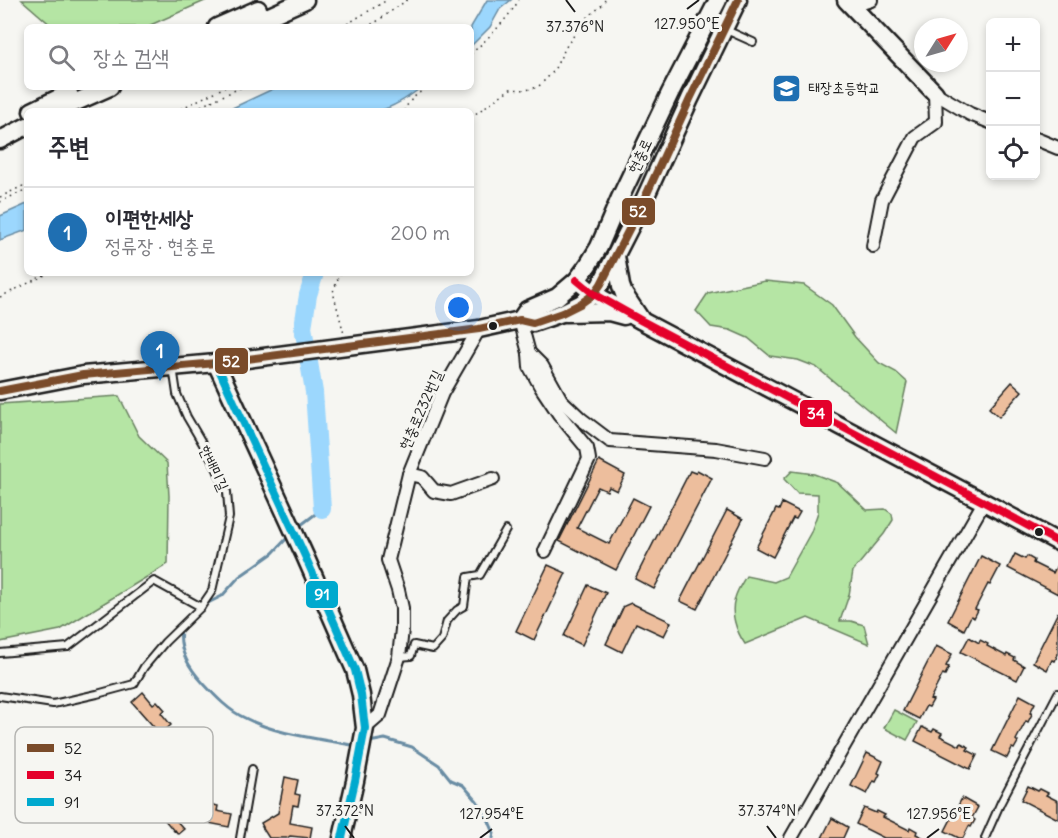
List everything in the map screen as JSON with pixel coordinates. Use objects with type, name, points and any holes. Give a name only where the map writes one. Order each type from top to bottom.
[{"type":"street","points":[[224,24],[278,0]]},
{"type":"street","points":[[252,24],[305,0]]},
{"type":"street","name":"현충로","points":[[520,320],[527,310],[556,297],[577,280],[588,265],[599,247],[665,103],[718,0]]},
{"type":"street","name":"현충로","points":[[216,363],[479,329],[520,320],[533,323],[580,304],[594,294],[616,256],[738,0]]},
{"type":"street","points":[[849,3],[871,0]]},
{"type":"street","points":[[849,3],[935,93],[970,114],[986,120]]},
{"type":"street","points":[[708,21],[724,29]]},
{"type":"street","points":[[38,108],[77,90]]},
{"type":"street","points":[[63,108],[103,90]]},
{"type":"street","points":[[873,246],[882,200],[915,137],[936,122],[935,93]]},
{"type":"street","points":[[0,128],[24,116]]},
{"type":"street","points":[[0,140],[24,128]]},
{"type":"street","points":[[1040,141],[1058,148]]},
{"type":"street","points":[[616,256],[624,294],[642,321]]},
{"type":"street","points":[[577,280],[594,294],[642,321],[1058,542]]},
{"type":"street","points":[[562,313],[609,312],[642,321]]},
{"type":"street","points":[[520,320],[530,367],[559,414],[587,448],[589,459],[545,552]]},
{"type":"street","name":"현충로232번길","points":[[364,731],[380,715],[399,657],[402,608],[388,560],[409,474],[442,393],[479,329]]},
{"type":"street","points":[[528,353],[542,366],[561,400],[610,441],[716,449],[765,458]]},
{"type":"street","points":[[0,391],[83,375],[216,363],[355,670],[361,695],[364,731],[342,838]]},
{"type":"street","name":"현충로232번길","points":[[409,474],[422,477],[434,491],[451,494],[493,479]]},
{"type":"street","points":[[791,838],[984,502]]},
{"type":"lane","points":[[724,29],[753,42]]},
{"type":"lane","name":"한배미길","points":[[0,696],[53,704],[134,684],[144,667],[165,642],[201,607],[212,591],[229,517],[227,492],[177,394],[173,367]]},
{"type":"lane","points":[[399,657],[411,656],[414,645],[433,649],[442,639],[447,621],[464,606],[468,577],[480,575],[506,530]]},
{"type":"lane","points":[[0,654],[68,647],[154,581],[201,607]]},
{"type":"lane","points":[[985,838],[1001,802],[1058,693]]},
{"type":"lane","points":[[240,838],[252,770]]},
{"type":"path","points":[[347,24],[387,0]]},
{"type":"path","points":[[372,24],[407,0]]},
{"type":"path","points":[[474,51],[510,14],[519,0]]},
{"type":"path","points":[[474,115],[510,89],[526,90],[538,87],[553,72],[567,45],[585,20],[605,0]]},
{"type":"path","points":[[182,108],[219,90]]},
{"type":"path","points":[[196,108],[236,90]]},
{"type":"path","points":[[406,108],[423,90]]},
{"type":"path","points":[[0,197],[24,185]]},
{"type":"path","points":[[0,202],[24,190]]},
{"type":"path","points":[[0,297],[43,276]]},
{"type":"path","points":[[339,276],[333,292],[343,347]]},
{"type":"green space","points":[[22,0],[207,0],[153,24],[50,24]]},
{"type":"green space","points":[[765,281],[804,285],[832,305],[855,337],[879,363],[896,372],[907,382],[896,433],[816,367],[798,360],[770,356],[748,338],[730,330],[711,327],[696,311],[708,293]]},
{"type":"green space","points":[[119,396],[139,436],[167,463],[168,564],[60,630],[0,642],[0,404]]},
{"type":"green space","points":[[792,471],[814,474],[838,483],[867,510],[885,509],[892,514],[893,520],[884,534],[853,571],[849,595],[840,621],[851,621],[864,625],[869,644],[808,618],[745,644],[739,633],[735,622],[734,604],[737,592],[746,576],[774,582],[786,577],[811,532],[818,512],[818,494],[797,493],[784,479]]},
{"type":"green space","points":[[894,710],[917,722],[907,740],[884,728]]},
{"type":"water","points":[[487,0],[511,0],[500,9],[490,27],[474,43],[473,24]]},
{"type":"water","points":[[271,90],[418,90],[386,108],[232,108]]},
{"type":"water","points":[[24,205],[24,231],[0,240],[0,216]]},
{"type":"building","points":[[1012,382],[1022,391],[999,417],[989,408]]},
{"type":"building","points":[[599,461],[625,475],[617,491],[609,487],[607,491],[598,487],[577,528],[609,544],[633,498],[649,506],[616,570],[559,541]]},
{"type":"building","points":[[697,470],[712,478],[654,589],[635,579],[690,471],[695,473]]},
{"type":"building","points":[[782,503],[800,512],[796,519],[793,518],[773,557],[756,548],[776,509],[779,510]]},
{"type":"building","points":[[727,510],[743,519],[697,609],[680,601]]},
{"type":"building","points":[[1015,554],[1025,559],[1027,556],[1034,560],[1033,563],[1053,573],[1058,563],[1058,594],[1008,568]]},
{"type":"building","points":[[981,556],[1000,566],[975,609],[978,610],[974,618],[971,616],[964,630],[948,621]]},
{"type":"building","points":[[548,565],[566,573],[534,640],[516,631]]},
{"type":"building","points":[[588,585],[606,593],[582,645],[564,636]]},
{"type":"building","points":[[631,603],[671,622],[664,636],[636,623],[622,652],[606,644],[624,606]]},
{"type":"building","points":[[1058,612],[1058,654],[1047,670],[1033,662]]},
{"type":"building","points":[[969,637],[979,643],[980,640],[988,644],[987,646],[1006,656],[1007,654],[1015,658],[1014,660],[1024,666],[1017,680],[961,652]]},
{"type":"building","points":[[936,646],[952,654],[946,666],[949,667],[930,699],[933,700],[929,707],[926,706],[919,719],[903,711]]},
{"type":"building","points":[[143,692],[153,704],[157,701],[165,710],[161,713],[171,725],[154,727],[132,702]]},
{"type":"building","points":[[1020,695],[1035,703],[1028,722],[1026,721],[1016,740],[1018,742],[1007,758],[992,751]]},
{"type":"building","points":[[922,727],[932,732],[934,729],[942,733],[940,736],[960,746],[961,743],[969,747],[967,750],[977,755],[970,769],[915,741]]},
{"type":"building","points":[[867,753],[883,761],[878,773],[880,774],[867,794],[851,786]]},
{"type":"building","points":[[285,777],[298,780],[295,794],[300,795],[298,806],[293,805],[290,823],[312,827],[310,838],[290,836],[269,838],[262,827],[261,823],[278,813]]},
{"type":"building","points":[[1028,786],[1048,793],[1046,795],[1058,801],[1058,819],[1021,800]]},
{"type":"building","points":[[962,798],[978,807],[972,818],[975,820],[971,827],[969,826],[963,838],[959,838],[945,831]]},
{"type":"building","points":[[213,805],[218,806],[217,811],[232,814],[229,827],[208,823],[213,823]]},
{"type":"building","points":[[864,808],[876,813],[877,811],[885,815],[883,817],[909,830],[910,827],[924,838],[884,838],[856,824]]},
{"type":"building","points":[[832,818],[848,827],[843,838],[822,838]]},
{"type":"building","points":[[167,823],[178,823],[184,829],[178,834]]},
{"type":"waterway","points":[[314,276],[308,295],[303,327],[314,392],[322,509]]},
{"type":"waterway","points":[[297,528],[322,509]]},
{"type":"waterway","points":[[206,604],[222,596],[239,577],[273,553],[288,537]]},
{"type":"waterway","points":[[181,630],[183,652],[198,678],[222,703],[239,715],[284,732],[356,744]]},
{"type":"waterway","points":[[369,742],[385,739],[412,747],[439,765],[451,780],[463,785],[477,801],[488,819],[494,833],[493,838]]},
{"type":"transit line","name":"52","points":[[0,391],[83,375],[216,363],[479,329],[520,320],[533,323],[580,304],[594,294],[601,284],[644,200],[738,0]]},
{"type":"transit line","name":"34","points":[[577,280],[594,294],[642,321],[1058,542]]},
{"type":"transit line","name":"91","points":[[216,363],[355,670],[365,728],[342,838]]},
{"type":"place","name":"태장초등학교","points":[[787,88]]},
{"type":"place","name":"이편한세상","points":[[160,381]]}]
